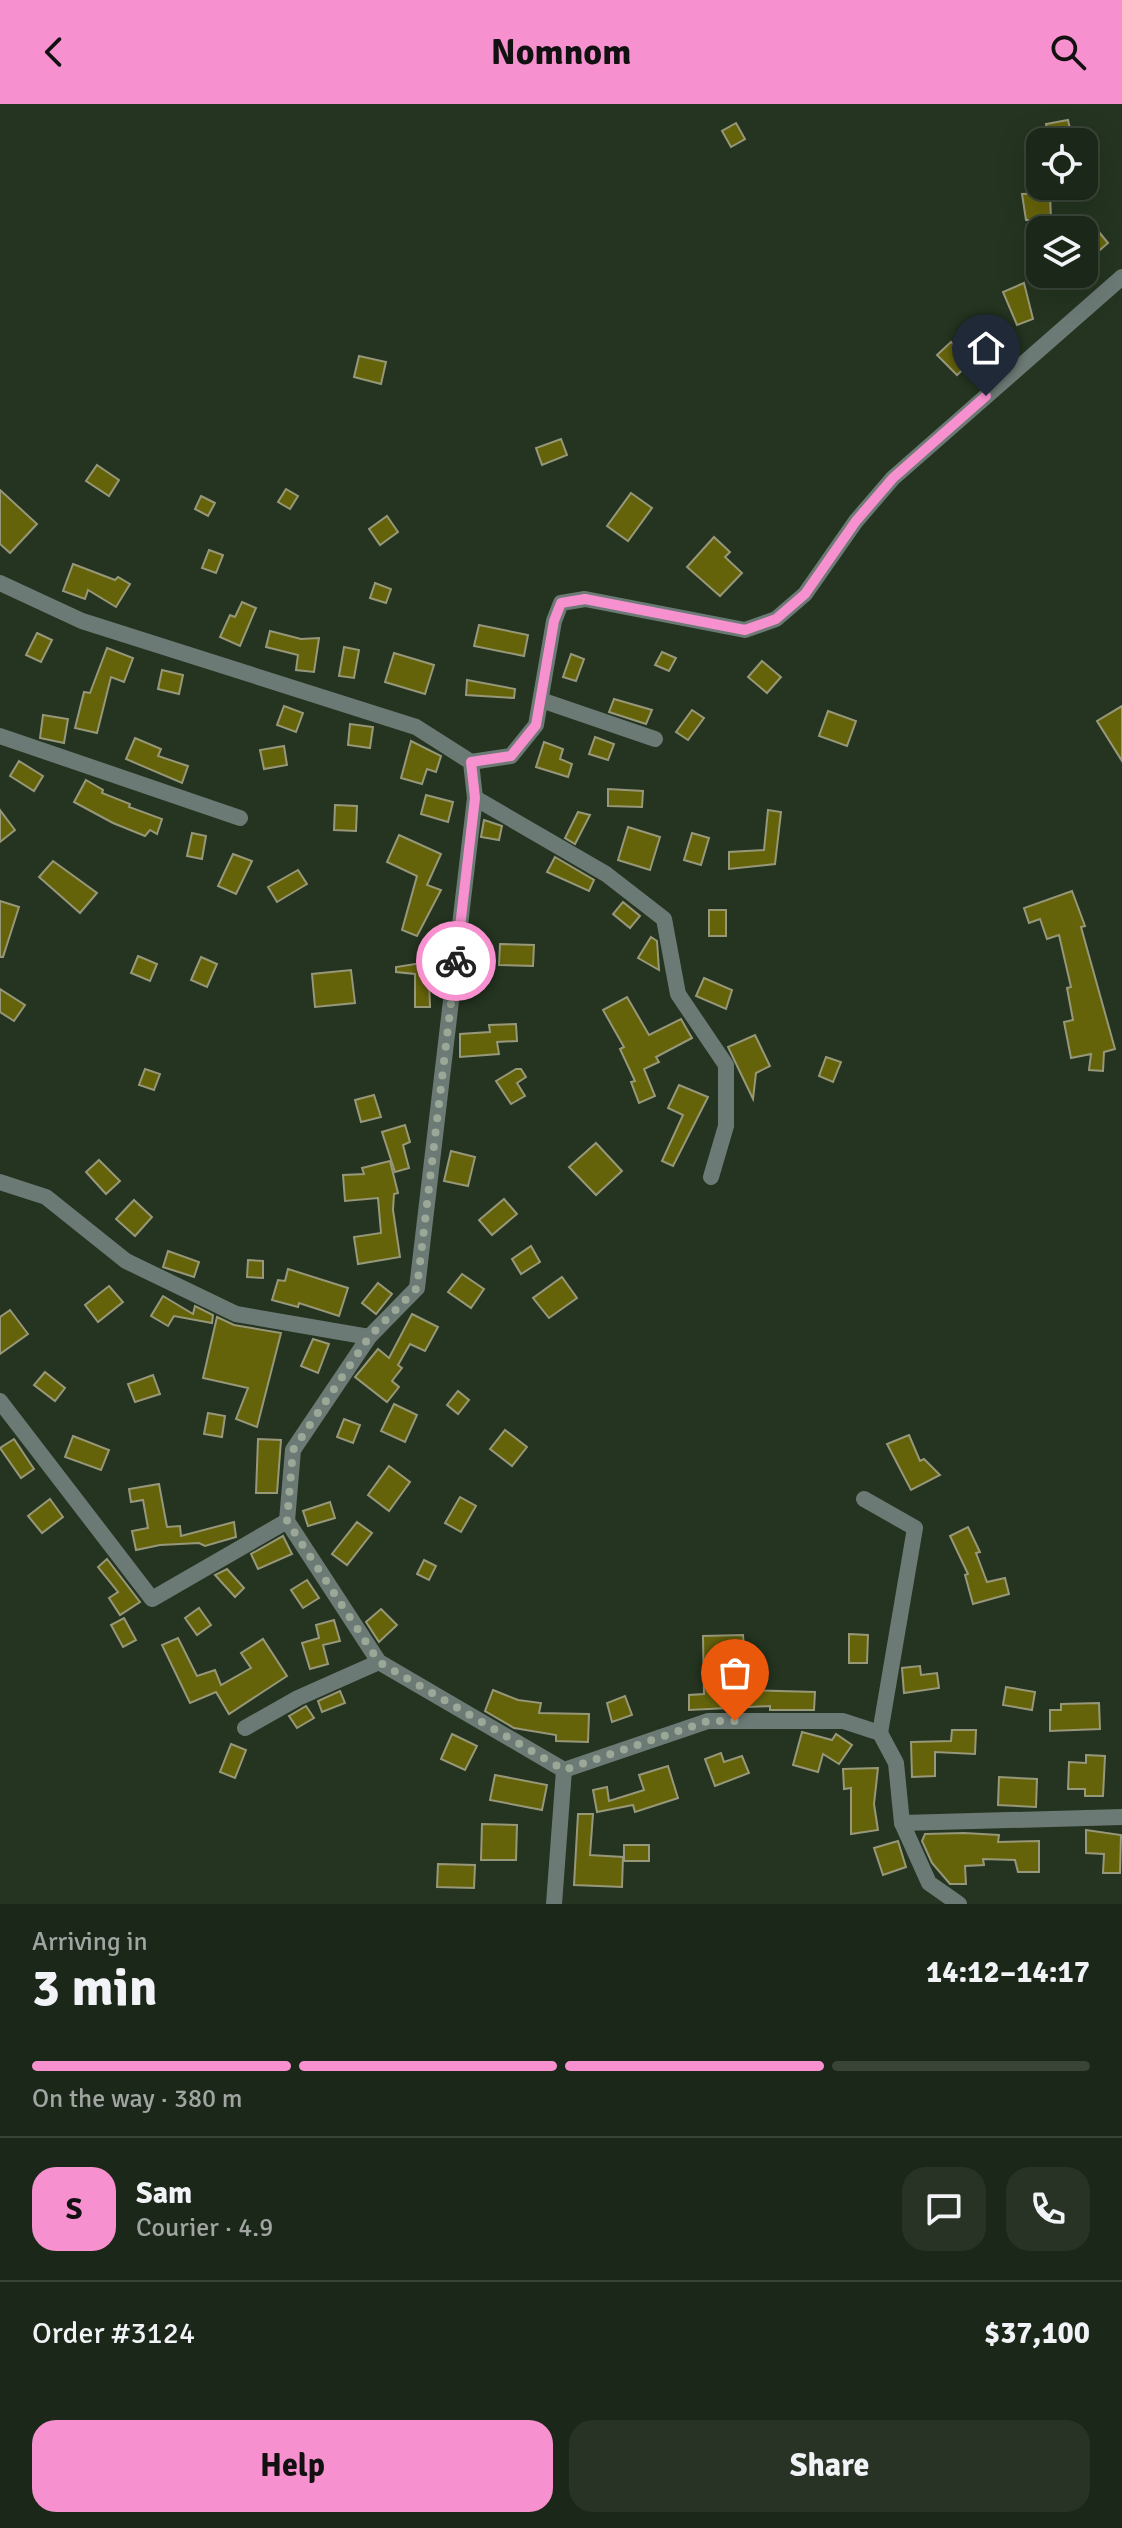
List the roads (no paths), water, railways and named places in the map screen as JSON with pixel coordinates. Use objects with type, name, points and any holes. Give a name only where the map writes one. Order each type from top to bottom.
[{"type":"street","points":[[0,583],[82,621],[416,727],[471,762],[511,756],[536,725],[554,621],[561,603],[585,599],[745,630],[776,619],[805,594],[856,521],[893,478],[1122,277]]},
{"type":"street","points":[[541,700],[655,739]]},
{"type":"street","points":[[0,736],[240,818]]},
{"type":"street","points":[[471,762],[475,798],[417,1288],[369,1337],[293,1450],[287,1521],[379,1662],[564,1770],[708,1721],[843,1721],[880,1733]]},
{"type":"street","points":[[475,798],[606,874],[664,919],[678,994],[726,1065],[726,1126],[711,1177]]},
{"type":"street","points":[[0,1182],[46,1197],[126,1261],[236,1314],[369,1337]]},
{"type":"street","points":[[0,1401],[152,1599],[287,1521]]},
{"type":"street","points":[[864,1499],[915,1528],[880,1733],[896,1763],[902,1823],[929,1883],[959,1904]]},
{"type":"street","points":[[245,1728],[298,1698],[379,1662]]},
{"type":"street","points":[[554,1904],[564,1770]]},
{"type":"street","points":[[902,1823],[1122,1817]]}]
